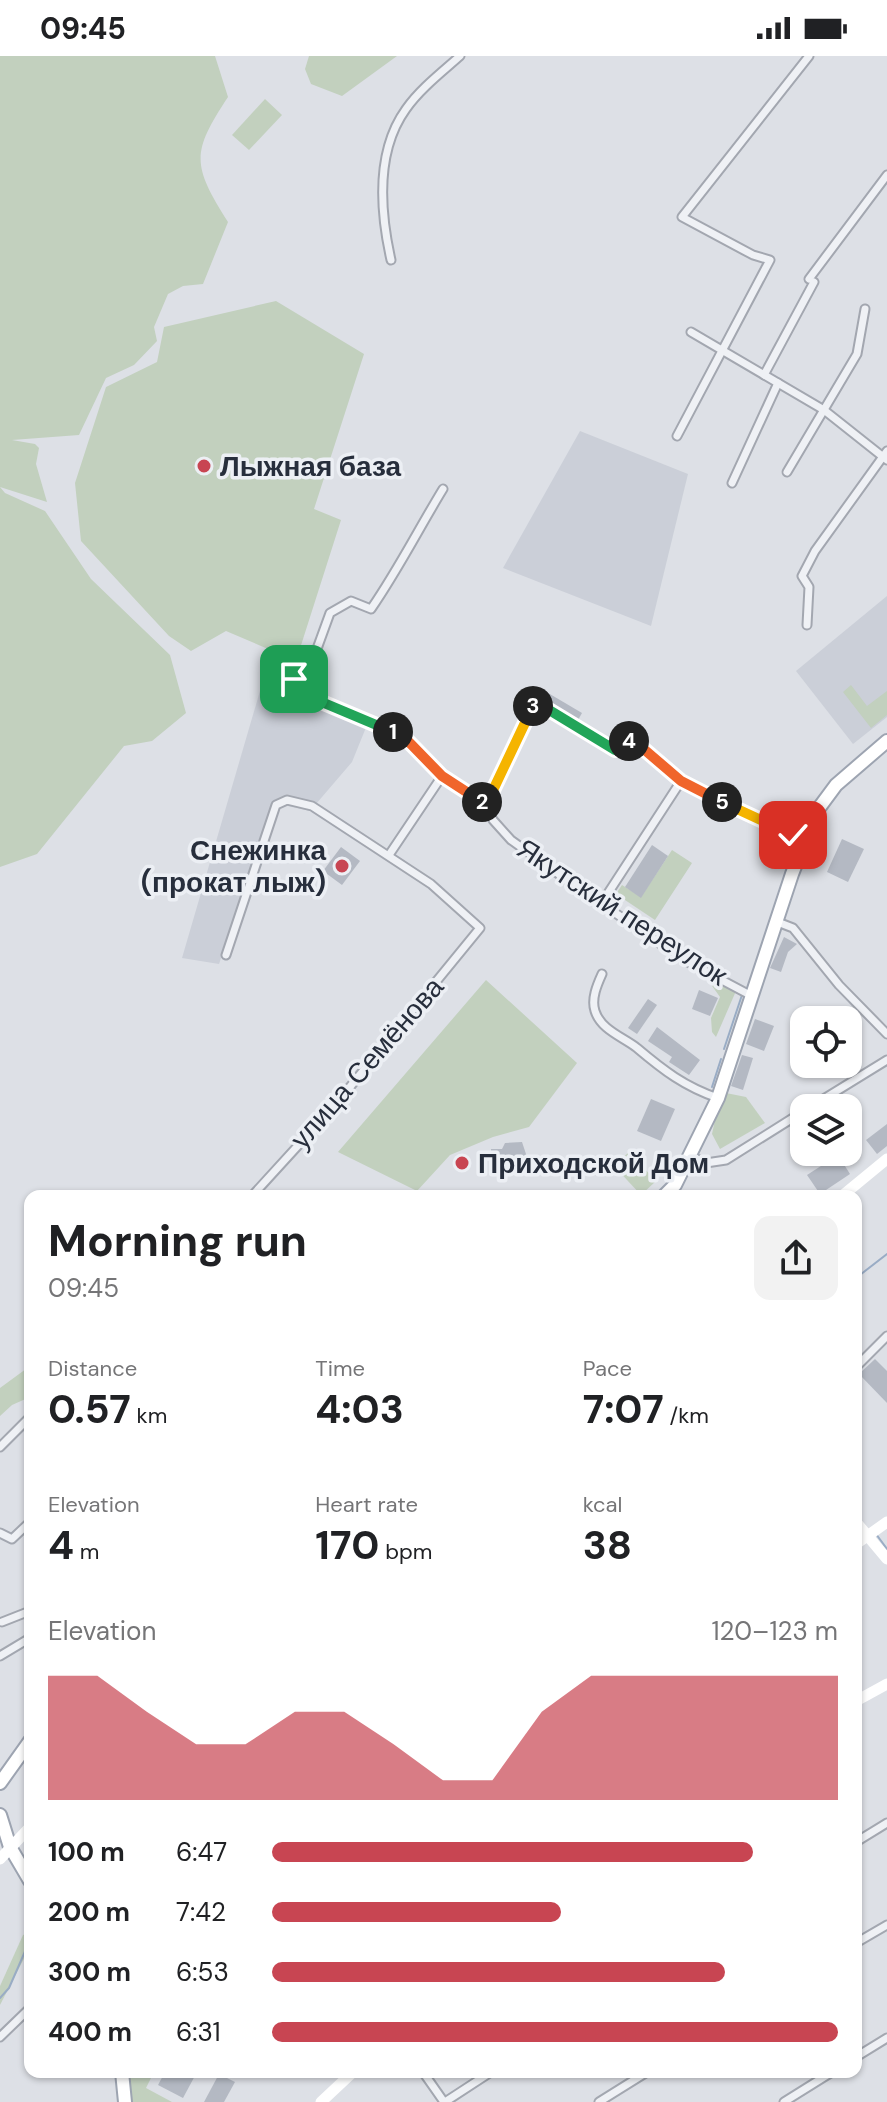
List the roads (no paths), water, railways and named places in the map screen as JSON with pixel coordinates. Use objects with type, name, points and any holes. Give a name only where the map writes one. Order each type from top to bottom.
[{"type":"main road","points":[[670,1190],[718,1098],[775,921],[816,812],[836,785],[887,741]]},
{"type":"main road","points":[[0,1783],[24,1749]]},
{"type":"main road","points":[[0,1815],[10,1847],[24,1871]]},
{"type":"main road","points":[[123,2078],[125,2102]]},
{"type":"street","points":[[391,260],[382,209],[388,149],[406,109],[460,56]]},
{"type":"street","points":[[677,436],[770,260],[753,255],[682,217],[809,56]]},
{"type":"street","points":[[764,375],[812,281],[887,175]]},
{"type":"street","points":[[787,472],[857,354],[865,309]]},
{"type":"street","points":[[691,332],[824,410],[886,456],[815,551],[802,576],[809,587],[807,625]]},
{"type":"street","points":[[732,483],[778,383]]},
{"type":"street","points":[[309,693],[317,683],[314,657],[330,613],[351,601],[371,609],[410,552],[413,538],[443,489]]},
{"type":"street","name":"Якутский переулок","points":[[271,655],[309,693],[398,734],[442,776],[486,805],[493,820],[511,840],[601,904],[684,960],[750,995]]},
{"type":"street","points":[[486,805],[536,702],[615,750],[632,739],[681,781],[803,840]]},
{"type":"street","points":[[226,955],[276,805],[287,800],[312,806],[358,839],[389,855],[442,776]]},
{"type":"street","points":[[601,904],[681,781]]},
{"type":"street","name":"улица Семёнова","points":[[257,1190],[336,1104],[480,928],[431,884],[389,855]]},
{"type":"street","points":[[775,921],[793,928],[839,985],[887,1034]]},
{"type":"street","points":[[602,974],[596,987],[595,1012],[607,1028],[637,1048],[658,1068],[718,1098]]},
{"type":"street","points":[[832,1094],[887,1060]]},
{"type":"street","points":[[690,1156],[706,1163],[726,1160],[790,1120]]},
{"type":"street","points":[[849,1190],[887,1159]]},
{"type":"street","points":[[862,1361],[887,1336]]},
{"type":"street","points":[[0,1447],[24,1423]]},
{"type":"street","points":[[862,1540],[887,1522]]},
{"type":"street","points":[[0,1533],[12,1539],[24,1528]]},
{"type":"street","points":[[862,1528],[887,1559]]},
{"type":"street","points":[[2,1622],[24,1613]]},
{"type":"street","points":[[0,1656],[24,1642]]},
{"type":"street","points":[[862,1698],[887,1684]]},
{"type":"street","points":[[862,1838],[887,1823]]},
{"type":"street","points":[[0,1859],[24,1833]]},
{"type":"street","points":[[862,1940],[887,1925]]},
{"type":"street","points":[[0,2037],[24,2014]]},
{"type":"street","points":[[862,2053],[887,2038]]},
{"type":"street","points":[[321,2102],[347,2078]]},
{"type":"street","points":[[427,2078],[444,2102],[482,2078]]},
{"type":"street","points":[[599,2102],[637,2078]]},
{"type":"street","points":[[784,2102],[822,2078]]},
{"type":"waterway","points":[[724,1049],[742,995]]},
{"type":"waterway","points":[[712,1087],[721,1059]]},
{"type":"waterway","points":[[862,1273],[887,1254]]},
{"type":"waterway","points":[[876,1534],[887,1549]]},
{"type":"waterway","points":[[0,1998],[9,1988],[24,1954]]},
{"type":"place","name":"Лыжная база","points":[[204,466]]},
{"type":"place","name":"Снежинка (прокат лыж)","points":[[342,866]]},
{"type":"place","name":"Приходской Дом","points":[[462,1163]]}]
